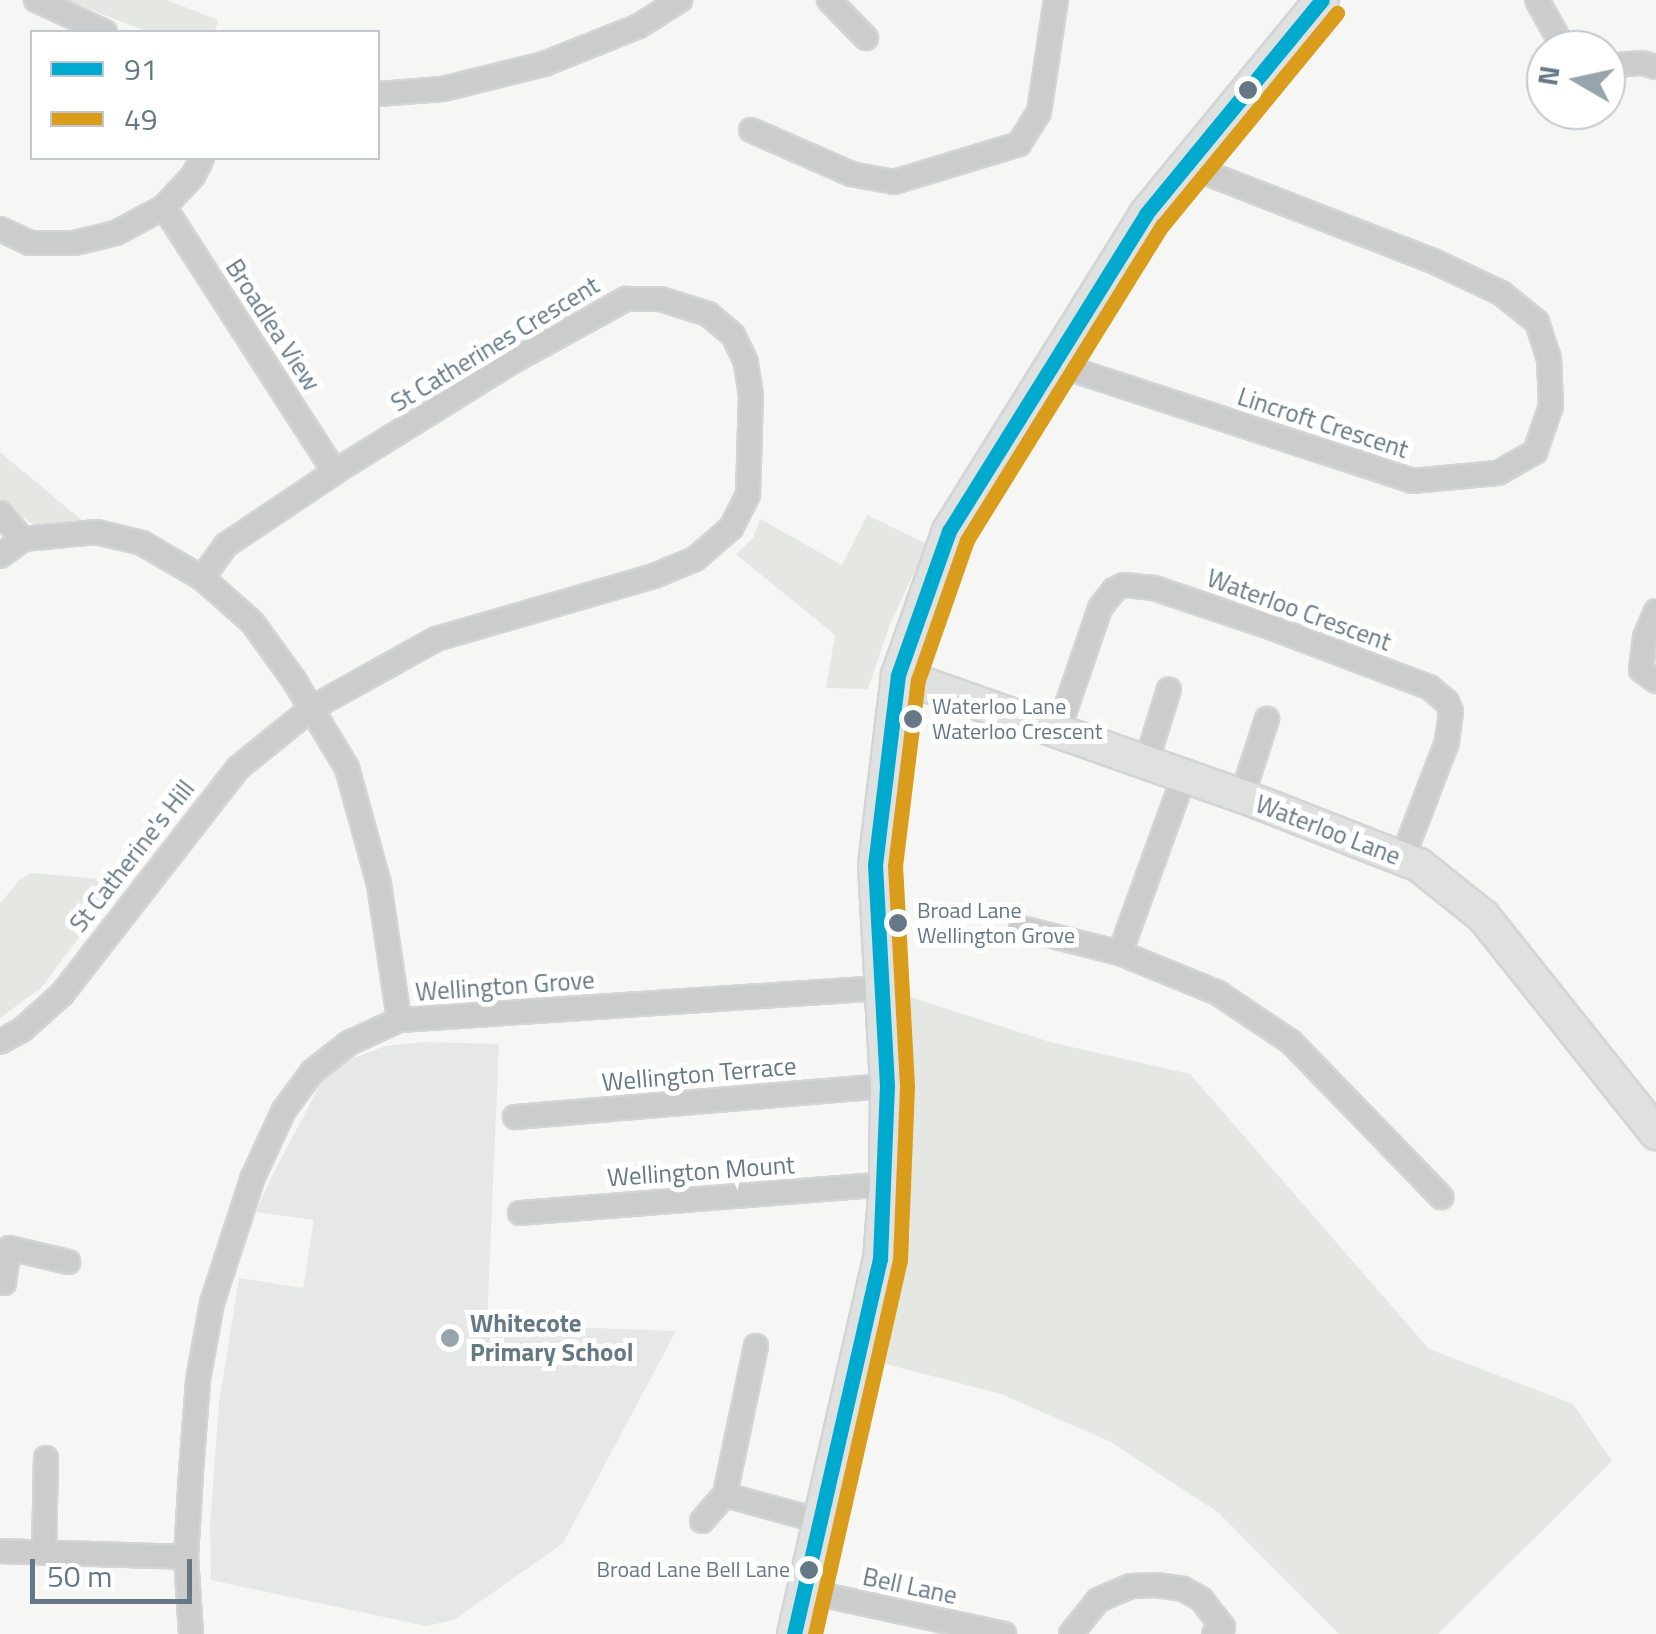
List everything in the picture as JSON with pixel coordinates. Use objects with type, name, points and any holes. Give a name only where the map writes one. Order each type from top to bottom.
[{"type":"street","points":[[36,0],[101,30]]},
{"type":"street","points":[[380,94],[443,88],[544,64],[639,26],[680,0]]},
{"type":"street","points":[[829,0],[866,38]]},
{"type":"street","points":[[751,130],[851,174],[894,182],[1019,144],[1039,112],[1056,0]]},
{"type":"street","points":[[794,1634],[880,1259],[887,1086],[875,866],[898,676],[949,531],[1146,214],[1322,0]]},
{"type":"street","points":[[1537,0],[1554,30]]},
{"type":"street","points":[[1626,64],[1642,62],[1656,67]]},
{"type":"street","points":[[0,228],[30,243],[74,243],[116,233],[164,208],[193,176],[201,160]]},
{"type":"street","name":"Lincroft Crescent","points":[[1054,364],[1412,481],[1498,473],[1534,452],[1551,406],[1549,359],[1537,322],[1501,294],[1433,262],[1185,165]]},
{"type":"street","name":"Broadlea View","points":[[164,208],[335,472]]},
{"type":"street","name":"St Catherines Crescent","points":[[202,578],[226,546],[335,472],[513,361],[626,299],[660,299],[708,314],[734,335],[746,362],[751,395],[748,494],[732,528],[694,560],[654,576],[436,638],[312,708]]},
{"type":"street","points":[[0,512],[23,539]]},
{"type":"street","points":[[0,556],[23,539],[97,532],[142,543],[202,578],[252,622],[312,708],[347,768],[379,884],[399,1020]]},
{"type":"street","name":"Waterloo Crescent","points":[[1058,731],[1100,608],[1114,590],[1124,585],[1154,588],[1270,627],[1429,688],[1447,702],[1451,726],[1447,742],[1402,858]]},
{"type":"street","points":[[1656,611],[1645,637],[1640,670],[1656,681]]},
{"type":"street","name":"Waterloo Lane","points":[[898,676],[1242,796],[1419,865],[1483,916],[1653,1122]]},
{"type":"street","points":[[1146,762],[1169,689]]},
{"type":"street","name":"St Catherine's Hill","points":[[0,1042],[24,1029],[62,994],[238,768],[312,708]]},
{"type":"street","points":[[1242,796],[1267,719]]},
{"type":"street","points":[[1120,953],[1184,776]]},
{"type":"street","points":[[1021,928],[1120,953],[1218,992],[1291,1042],[1441,1197]]},
{"type":"street","name":"Wellington Grove","points":[[191,1634],[186,1558],[199,1374],[212,1303],[253,1177],[284,1110],[312,1072],[349,1043],[399,1020],[882,988]]},
{"type":"street","name":"Wellington Terrace","points":[[516,1116],[887,1086]]},
{"type":"street","name":"Wellington Mount","points":[[520,1213],[886,1184]]},
{"type":"street","points":[[0,1283],[4,1283],[9,1248],[68,1262]]},
{"type":"street","points":[[702,1521],[725,1494],[756,1346]]},
{"type":"street","points":[[44,1553],[46,1458]]},
{"type":"street","points":[[725,1494],[820,1522]]},
{"type":"street","points":[[0,1551],[186,1558]]},
{"type":"street","points":[[1071,1634],[1098,1600],[1131,1586],[1156,1585],[1182,1589],[1202,1600],[1223,1627],[1214,1634]]},
{"type":"street","name":"Bell Lane","points":[[804,1591],[1004,1634]]},
{"type":"shaded area","points":[[66,0],[167,0],[218,20],[216,30],[143,30]]},
{"type":"shaded area","points":[[0,452],[90,527],[41,530],[0,501]]},
{"type":"shaded area","points":[[867,515],[927,544],[889,627],[868,689],[826,688],[835,635],[736,554],[753,538],[760,519],[842,565]]},
{"type":"shaded area","points":[[32,873],[121,881],[41,988],[0,1018],[0,904],[19,880]]},
{"type":"shaded area","points":[[910,997],[1050,1042],[1190,1074],[1429,1349],[1573,1404],[1612,1461],[1438,1634],[1339,1634],[1219,1513],[1111,1442],[1001,1394],[882,1363],[910,1232]]},
{"type":"shaded area","name":"Whitecote Primary School","points":[[425,1042],[499,1044],[487,1324],[676,1331],[563,1543],[454,1620],[426,1626],[211,1580],[210,1524],[219,1403],[239,1278],[303,1288],[314,1220],[256,1212],[272,1176],[323,1079],[353,1058],[385,1046]]},
{"type":"transit line","name":"91","points":[[794,1634],[880,1259],[887,1086],[875,865],[898,675],[949,531],[1146,214],[1322,0]]},
{"type":"transit line","name":"49","points":[[815,1634],[900,1261],[907,1086],[895,866],[918,680],[967,540],[1162,226],[1337,13]]},
{"type":"place","name":"Waterloo Lane Waterloo Crescent","points":[[913,719]]},
{"type":"place","name":"Broad Lane Wellington Grove","points":[[898,923]]},
{"type":"place","name":"Whitecote Primary School","points":[[450,1338]]},
{"type":"place","name":"Broad Lane Bell Lane","points":[[809,1570]]}]
